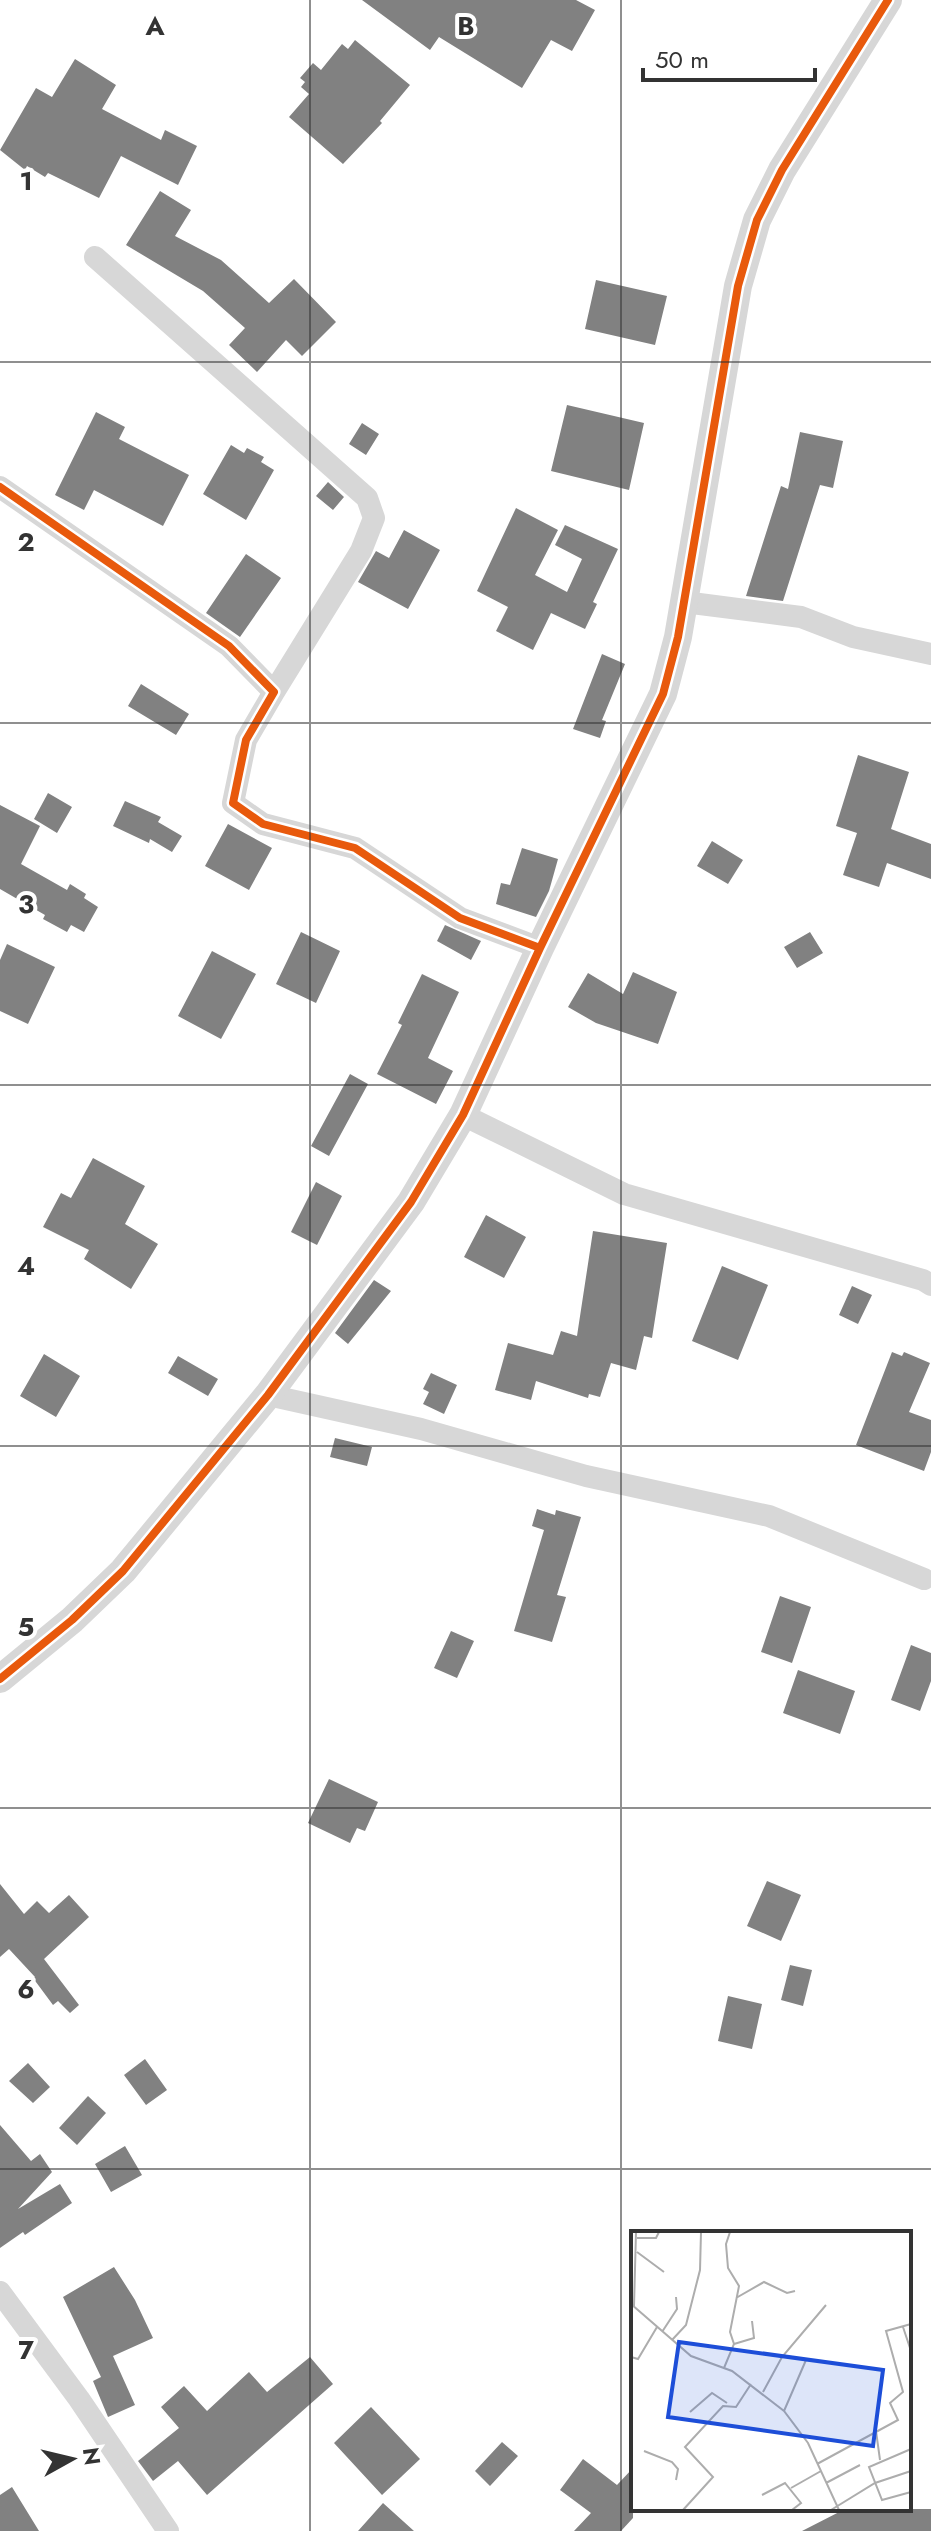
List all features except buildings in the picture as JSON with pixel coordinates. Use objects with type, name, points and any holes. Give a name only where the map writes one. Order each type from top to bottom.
[{"type":"street","points":[[0,1679],[115,1580],[268,1395],[411,1202],[463,1115],[663,694],[675,651],[738,286],[757,220],[782,170],[888,0]]},
{"type":"street","points":[[95,257],[367,498],[374,518],[361,551],[246,740],[233,803],[263,824],[355,848],[460,918],[540,948]]},
{"type":"street","points":[[0,487],[229,646],[274,692]]},
{"type":"street","points":[[684,602],[801,617],[853,637],[931,654]]},
{"type":"street","points":[[463,1115],[624,1194],[923,1280],[931,1285]]},
{"type":"street","points":[[268,1395],[421,1429],[586,1476],[769,1516],[924,1579]]},
{"type":"street","points":[[0,2292],[79,2399],[168,2531]]},
{"type":"cycle path","points":[[0,1679],[72,1620],[123,1571],[268,1395],[411,1202],[463,1115],[663,694],[678,637],[738,286],[757,220],[782,170],[888,0]]},
{"type":"cycle path","points":[[0,487],[229,646],[274,692],[246,740],[233,803],[263,824],[355,848],[460,918],[540,948]]}]
